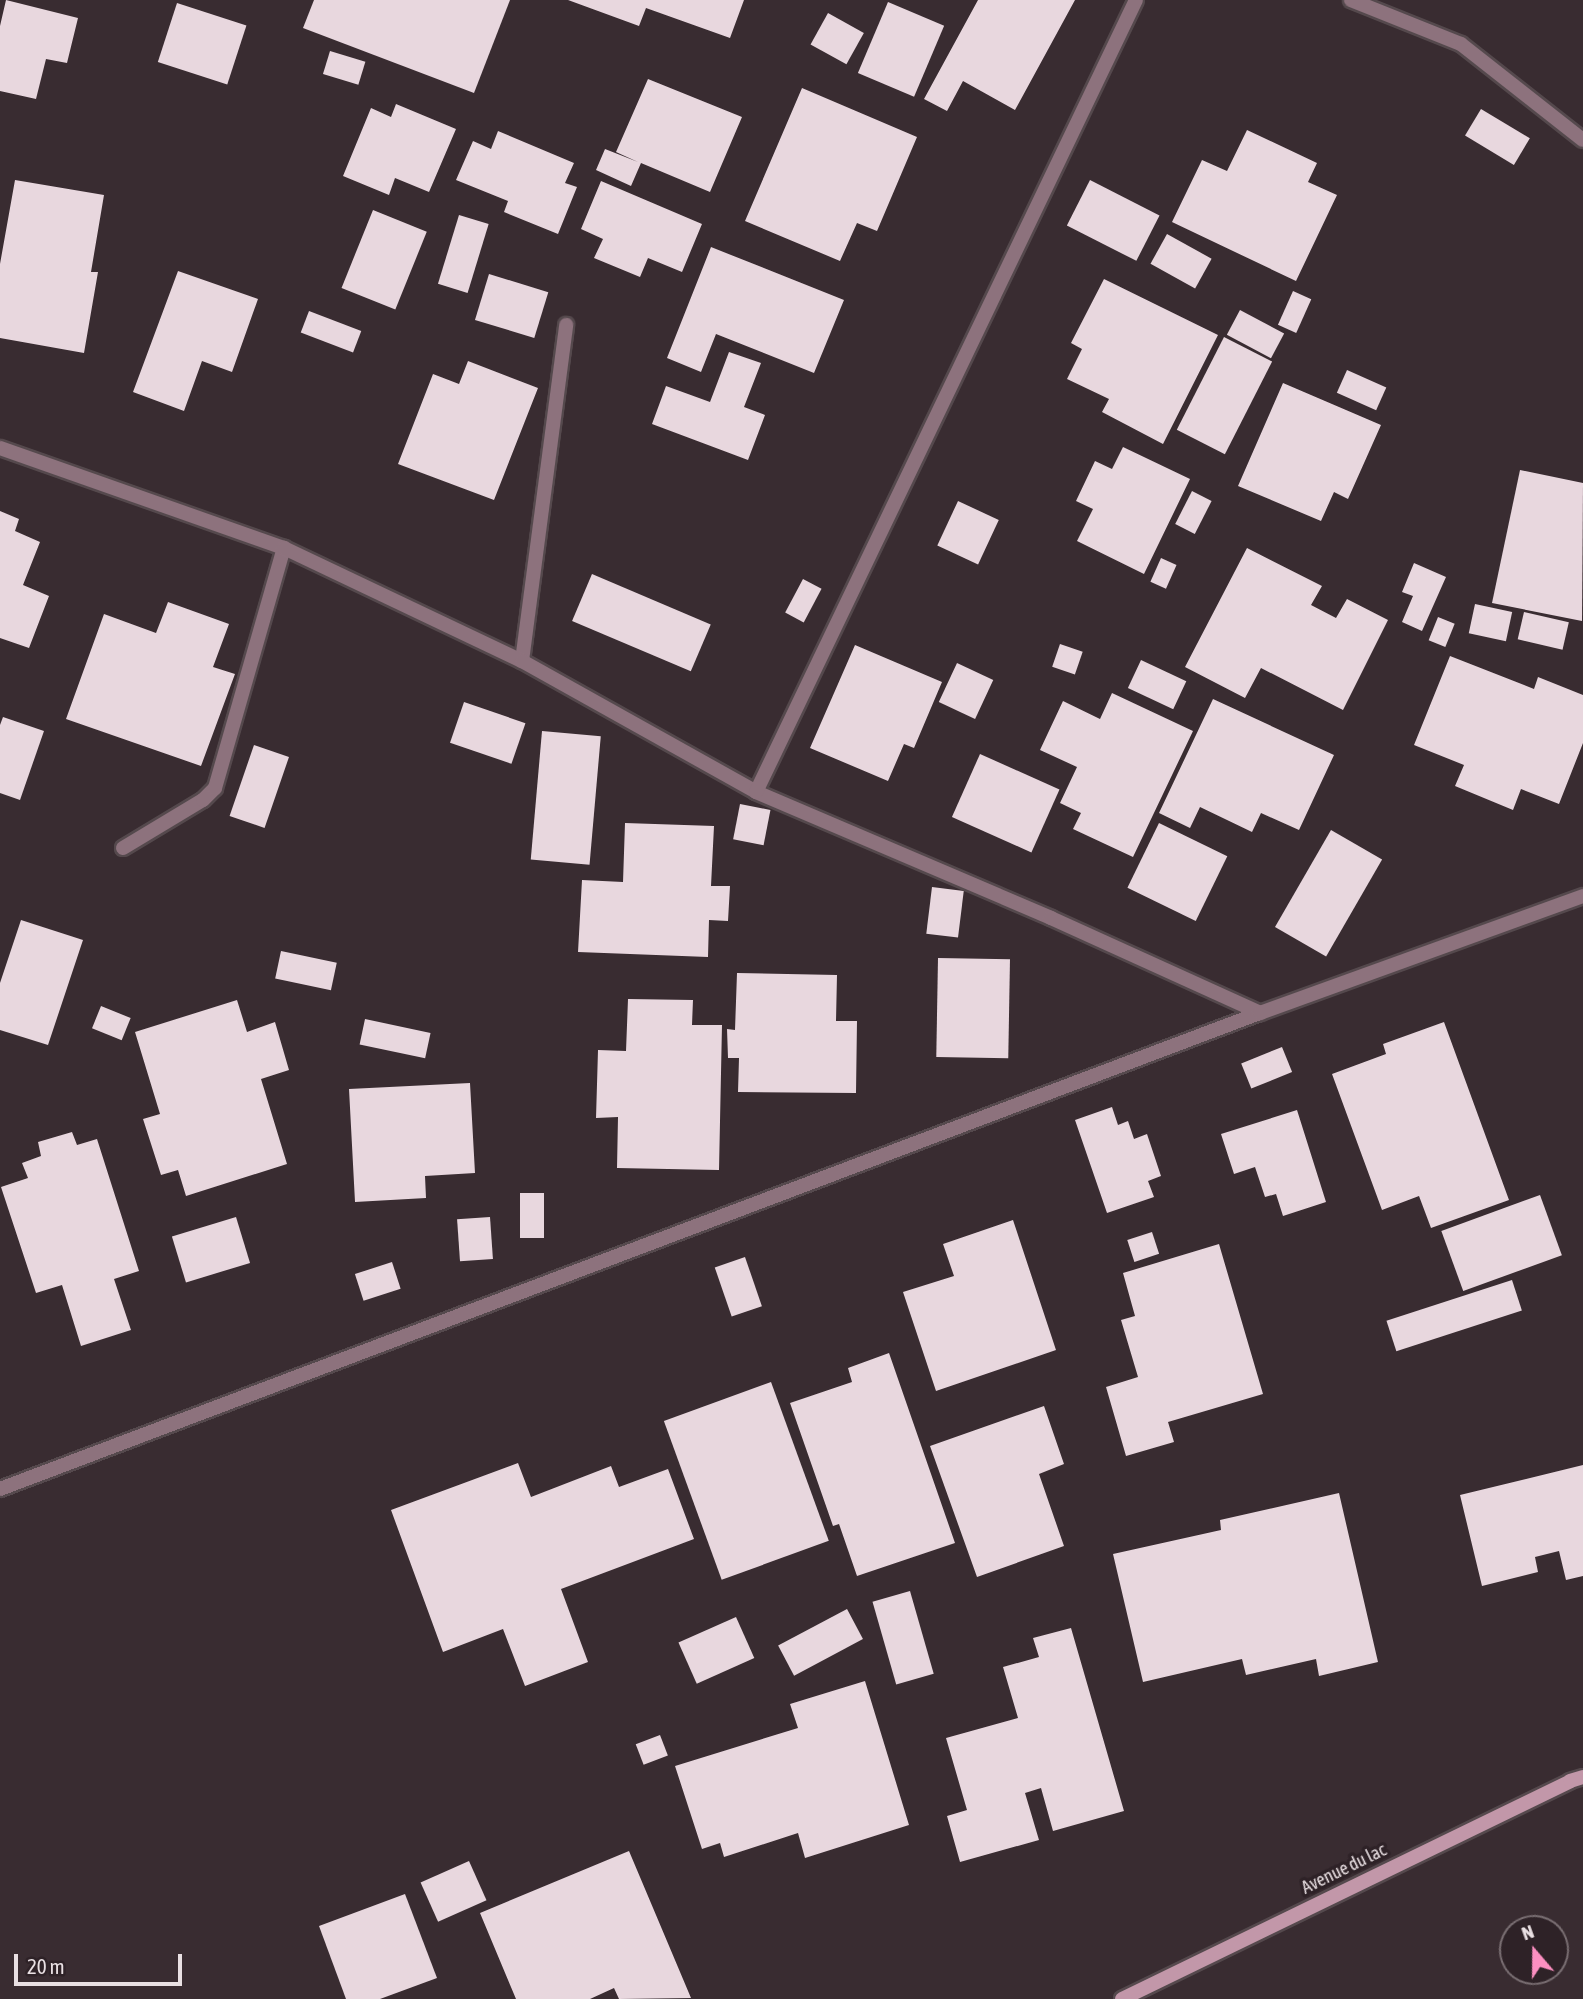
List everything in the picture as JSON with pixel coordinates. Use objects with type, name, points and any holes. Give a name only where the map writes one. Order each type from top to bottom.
[{"type":"main road","name":"Avenue du lac","points":[[1122,1999],[1557,1787],[1583,1777]]},
{"type":"street","points":[[756,792],[1136,0]]},
{"type":"street","points":[[1351,0],[1461,44],[1583,140]]},
{"type":"street","points":[[522,661],[566,326]]},
{"type":"street","points":[[0,448],[284,548],[522,661],[756,792],[1051,918],[1259,1013]]},
{"type":"street","points":[[123,848],[203,800],[215,788],[284,548]]},
{"type":"street","points":[[0,1489],[1259,1013],[1583,896]]},
{"type":"building","points":[[6,0],[78,18],[67,63],[46,59],[36,99],[0,91],[0,26]]},
{"type":"building","points":[[314,0],[510,0],[474,93],[303,28]]},
{"type":"building","points":[[568,0],[744,0],[730,38],[646,8],[639,26]]},
{"type":"building","points":[[978,0],[1075,0],[1015,110],[963,81],[947,111],[924,99]]},
{"type":"building","points":[[888,2],[944,26],[914,97],[858,73]]},
{"type":"building","points":[[177,3],[246,26],[227,85],[158,62]]},
{"type":"building","points":[[828,13],[864,33],[846,64],[811,44]]},
{"type":"building","points":[[330,51],[365,62],[358,85],[323,74]]},
{"type":"building","points":[[648,79],[742,117],[710,192],[641,163],[631,186],[596,170],[605,149],[638,162],[616,152]]},
{"type":"building","points":[[802,88],[917,137],[877,231],[857,223],[840,261],[745,221]]},
{"type":"building","points":[[396,104],[456,129],[429,192],[395,178],[389,195],[343,176],[371,108],[391,117]]},
{"type":"building","points":[[1481,109],[1530,138],[1514,165],[1465,136]]},
{"type":"building","points":[[1247,130],[1317,163],[1308,182],[1337,195],[1296,281],[1172,222],[1202,160],[1227,171]]},
{"type":"building","points":[[498,131],[574,163],[565,183],[577,187],[558,234],[504,212],[508,201],[456,180],[473,141],[491,149]]},
{"type":"building","points":[[15,180],[104,195],[91,272],[98,272],[84,353],[0,338],[0,264]]},
{"type":"building","points":[[1090,180],[1159,215],[1136,261],[1067,225]]},
{"type":"building","points":[[601,181],[702,224],[682,272],[648,258],[640,277],[594,258],[603,239],[581,229]]},
{"type":"building","points":[[373,210],[427,232],[395,310],[342,288]]},
{"type":"building","points":[[459,215],[489,224],[468,293],[438,284]]},
{"type":"building","points":[[1167,234],[1212,259],[1195,288],[1151,264]]},
{"type":"building","points":[[711,247],[844,300],[814,373],[716,334],[701,372],[667,358]]},
{"type":"building","points":[[178,271],[258,299],[232,372],[202,361],[184,411],[133,392]]},
{"type":"building","points":[[489,274],[548,292],[534,338],[475,320]]},
{"type":"building","points":[[1104,279],[1218,335],[1163,444],[1102,412],[1109,399],[1067,379],[1082,349],[1071,343]]},
{"type":"building","points":[[1293,291],[1311,299],[1296,333],[1278,325]]},
{"type":"building","points":[[1240,310],[1284,333],[1271,358],[1227,335]]},
{"type":"building","points":[[309,311],[361,331],[353,353],[301,332]]},
{"type":"building","points":[[1224,337],[1272,362],[1225,454],[1177,430]]},
{"type":"building","points":[[729,352],[761,363],[744,407],[765,415],[748,460],[652,424],[666,386],[710,402]]},
{"type":"building","points":[[468,361],[538,388],[494,500],[398,464],[433,374],[459,384]]},
{"type":"building","points":[[1347,370],[1386,387],[1376,410],[1337,393]]},
{"type":"building","points":[[1283,383],[1381,425],[1348,499],[1334,492],[1321,521],[1238,486]]},
{"type":"building","points":[[1123,447],[1190,479],[1144,574],[1077,541],[1093,509],[1076,501],[1095,461],[1112,469]]},
{"type":"building","points":[[1520,470],[1583,483],[1582,621],[1492,603]]},
{"type":"building","points":[[1192,491],[1212,501],[1195,534],[1175,524]]},
{"type":"building","points":[[958,501],[999,520],[978,564],[937,545]]},
{"type":"building","points":[[0,511],[19,519],[15,531],[40,542],[23,585],[49,596],[29,648],[0,638]]},
{"type":"building","points":[[1247,548],[1322,586],[1311,605],[1336,618],[1347,599],[1388,620],[1343,710],[1261,668],[1245,698],[1185,667]]},
{"type":"building","points":[[1161,558],[1177,565],[1166,589],[1150,582]]},
{"type":"building","points":[[1414,563],[1446,577],[1422,631],[1402,622],[1413,596],[1402,592]]},
{"type":"building","points":[[592,574],[711,624],[691,671],[572,621]]},
{"type":"building","points":[[803,579],[822,589],[804,622],[785,613]]},
{"type":"building","points":[[168,602],[229,624],[213,667],[235,674],[201,766],[66,719],[104,614],[156,633]]},
{"type":"building","points":[[1475,604],[1512,612],[1506,641],[1469,633]]},
{"type":"building","points":[[1524,612],[1569,622],[1563,650],[1518,639]]},
{"type":"building","points":[[1438,617],[1455,624],[1445,647],[1429,640]]},
{"type":"building","points":[[1060,644],[1083,652],[1075,675],[1052,667]]},
{"type":"building","points":[[855,645],[942,682],[914,748],[904,744],[888,781],[810,748]]},
{"type":"building","points":[[1450,656],[1534,689],[1538,677],[1583,695],[1583,743],[1559,804],[1521,789],[1513,810],[1455,786],[1464,765],[1414,745]]},
{"type":"building","points":[[1141,660],[1186,681],[1173,709],[1128,688]]},
{"type":"building","points":[[957,663],[993,680],[975,719],[939,702]]},
{"type":"building","points":[[1112,693],[1193,731],[1133,857],[1073,829],[1081,813],[1060,803],[1077,767],[1040,750],[1063,701],[1100,719]]},
{"type":"building","points":[[1213,699],[1334,755],[1299,830],[1261,813],[1252,832],[1200,807],[1190,828],[1159,813]]},
{"type":"building","points":[[464,702],[525,723],[511,764],[450,743]]},
{"type":"building","points":[[3,717],[44,731],[20,800],[0,793],[0,725]]},
{"type":"building","points":[[542,731],[601,736],[590,865],[531,860]]},
{"type":"building","points":[[254,745],[289,757],[265,828],[230,816]]},
{"type":"building","points":[[980,754],[1059,789],[1031,852],[952,817]]},
{"type":"building","points":[[740,804],[770,810],[764,845],[733,839]]},
{"type":"building","points":[[625,823],[714,826],[711,886],[730,886],[728,921],[709,920],[708,957],[578,952],[582,880],[623,882]]},
{"type":"building","points":[[1159,823],[1227,856],[1196,921],[1127,888]]},
{"type":"building","points":[[1331,830],[1382,860],[1326,956],[1275,927]]},
{"type":"building","points":[[932,887],[964,891],[958,938],[926,934]]},
{"type":"building","points":[[21,920],[83,940],[48,1045],[0,1030],[0,983]]},
{"type":"building","points":[[281,951],[337,963],[331,990],[275,978]]},
{"type":"building","points":[[938,958],[1010,959],[1008,1058],[936,1057]]},
{"type":"building","points":[[737,973],[837,975],[836,1021],[857,1021],[856,1093],[738,1092],[739,1058],[728,1058],[727,1029],[735,1030]]},
{"type":"building","points":[[628,999],[693,1000],[692,1025],[722,1025],[719,1170],[617,1168],[618,1117],[596,1118],[598,1050],[626,1051]]},
{"type":"building","points":[[237,1000],[247,1032],[275,1022],[289,1070],[261,1079],[287,1164],[186,1196],[178,1170],[161,1175],[143,1119],[160,1114],[135,1032]]},
{"type":"building","points":[[101,1006],[131,1018],[122,1040],[92,1028]]},
{"type":"building","points":[[365,1019],[431,1033],[425,1058],[360,1044]]},
{"type":"building","points":[[1444,1022],[1509,1200],[1431,1228],[1419,1196],[1382,1210],[1332,1074],[1386,1054],[1383,1044]]},
{"type":"building","points":[[1282,1047],[1292,1072],[1251,1089],[1241,1063]]},
{"type":"building","points":[[470,1083],[475,1173],[425,1176],[426,1198],[355,1202],[349,1089]]},
{"type":"building","points":[[1112,1107],[1118,1125],[1128,1121],[1134,1139],[1147,1134],[1161,1176],[1148,1181],[1154,1197],[1107,1213],[1075,1120]]},
{"type":"building","points":[[1297,1110],[1326,1202],[1283,1216],[1276,1194],[1265,1197],[1255,1167],[1234,1174],[1221,1134]]},
{"type":"building","points":[[72,1132],[77,1145],[97,1139],[139,1271],[114,1279],[131,1330],[81,1346],[62,1285],[36,1293],[1,1187],[28,1178],[22,1163],[41,1156],[38,1142]]},
{"type":"building","points":[[520,1193],[544,1193],[544,1238],[520,1238]]},
{"type":"building","points":[[1540,1195],[1562,1255],[1463,1291],[1441,1231]]},
{"type":"building","points":[[236,1217],[250,1263],[186,1282],[172,1237]]},
{"type":"building","points":[[490,1217],[493,1259],[460,1261],[457,1219]]},
{"type":"building","points":[[1013,1220],[1056,1350],[936,1391],[903,1292],[954,1276],[943,1244]]},
{"type":"building","points":[[1152,1232],[1159,1254],[1134,1262],[1127,1240]]},
{"type":"building","points":[[1219,1244],[1263,1394],[1168,1422],[1174,1442],[1126,1456],[1106,1387],[1138,1377],[1121,1320],[1135,1316],[1123,1273]]},
{"type":"building","points":[[745,1257],[762,1306],[732,1317],[715,1267]]},
{"type":"building","points":[[392,1262],[401,1289],[364,1301],[355,1274]]},
{"type":"building","points":[[1512,1280],[1522,1310],[1396,1351],[1386,1321]]},
{"type":"building","points":[[889,1353],[955,1543],[857,1576],[839,1524],[833,1526],[790,1403],[852,1382],[848,1368]]},
{"type":"building","points":[[771,1382],[829,1541],[722,1580],[664,1421]]},
{"type":"building","points":[[1044,1406],[1064,1464],[1039,1474],[1064,1546],[977,1577],[930,1446]]},
{"type":"building","points":[[518,1463],[531,1497],[611,1466],[619,1487],[668,1469],[694,1539],[561,1589],[588,1662],[525,1686],[503,1629],[443,1652],[391,1510]]},
{"type":"building","points":[[1583,1465],[1583,1576],[1566,1580],[1559,1551],[1535,1557],[1538,1572],[1482,1586],[1460,1495]]},
{"type":"building","points":[[1339,1493],[1378,1662],[1319,1676],[1316,1659],[1246,1675],[1242,1659],[1143,1682],[1113,1554],[1221,1530],[1220,1520]]},
{"type":"building","points":[[910,1591],[934,1674],[896,1684],[873,1602]]},
{"type":"building","points":[[847,1609],[863,1639],[794,1676],[778,1646]]},
{"type":"building","points":[[736,1617],[754,1658],[697,1684],[678,1643]]},
{"type":"building","points":[[1071,1628],[1124,1811],[1053,1831],[1041,1788],[1025,1793],[1039,1840],[960,1862],[947,1816],[967,1810],[946,1738],[1018,1718],[1003,1667],[1039,1657],[1033,1638]]},
{"type":"building","points":[[865,1681],[909,1825],[805,1858],[798,1833],[724,1857],[720,1843],[702,1849],[675,1766],[798,1728],[790,1704]]},
{"type":"building","points":[[660,1735],[668,1756],[644,1765],[636,1744]]},
{"type":"building","points":[[629,1851],[691,1998],[619,1999],[614,1988],[590,1999],[516,1999],[480,1913]]},
{"type":"building","points":[[469,1861],[486,1900],[438,1922],[421,1883]]},
{"type":"building","points":[[405,1894],[437,1978],[380,1999],[346,1999],[319,1926]]}]
